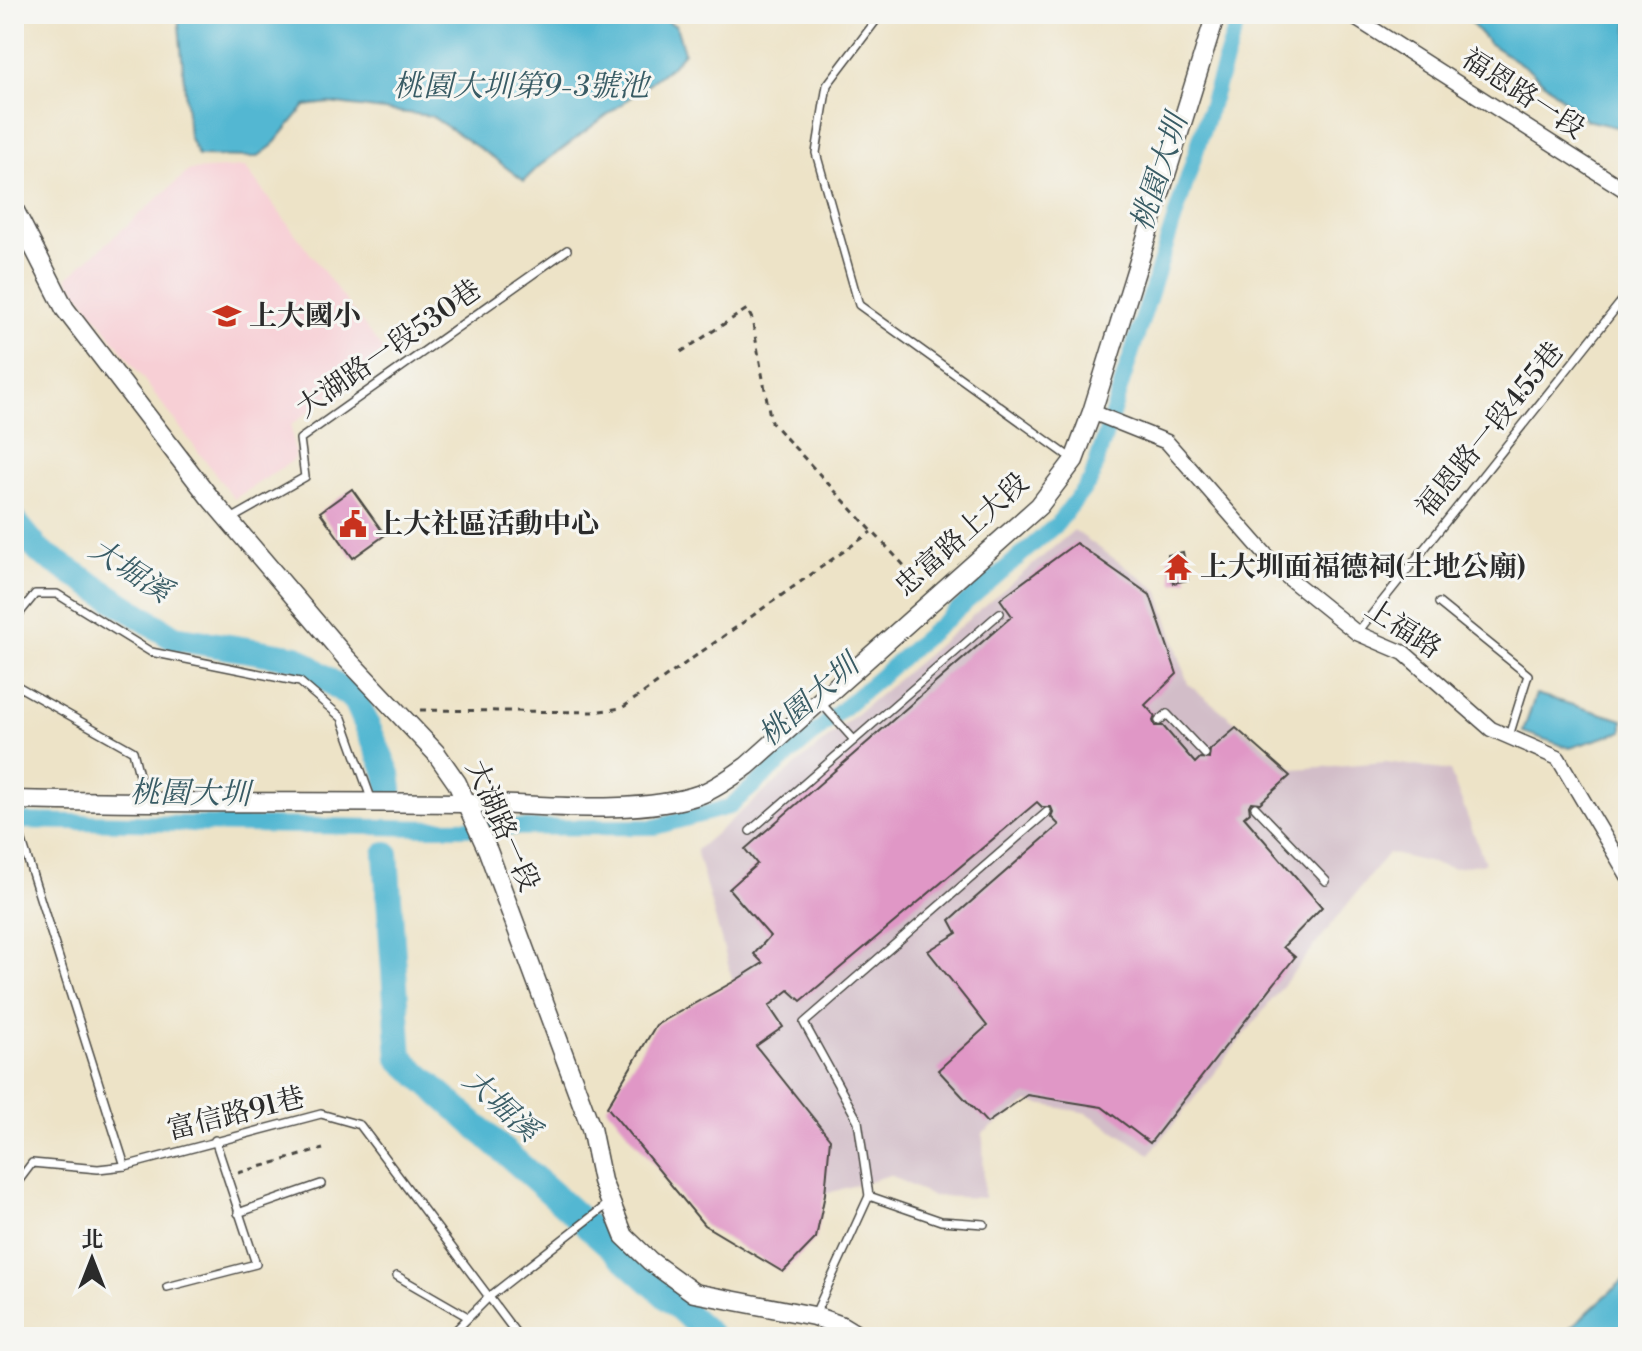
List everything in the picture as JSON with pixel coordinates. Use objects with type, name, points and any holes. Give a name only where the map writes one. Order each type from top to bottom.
[{"type":"street","name":"忠富路上大段","points":[[19,803],[373,802],[606,807],[700,795],[747,766],[822,703],[1039,506],[1074,460],[1097,414],[1216,14]]},
{"type":"street","name":"福恩路一段","points":[[1349,14],[1628,192]]},
{"type":"street","name":"大湖路一段","points":[[14,209],[65,309],[229,520],[347,659],[436,753],[467,803],[488,851],[591,1128],[602,1181],[624,1236],[650,1261],[694,1293],[814,1316],[842,1326],[860,1337]]},
{"type":"street","name":"上福路","points":[[1097,414],[1167,442],[1280,571],[1357,633],[1404,653],[1491,729],[1558,758],[1628,876]]},
{"type":"lane","points":[[881,14],[827,85],[816,153],[859,305],[1074,460]]},
{"type":"lane","name":"大湖路一段530巷","points":[[229,520],[305,477],[300,439],[567,250]]},
{"type":"lane","name":"福恩路一段455巷","points":[[1357,633],[1628,293]]},
{"type":"lane","points":[[14,620],[35,594],[57,594],[151,652],[300,682],[342,718],[373,802]]},
{"type":"lane","points":[[1439,603],[1528,675],[1509,737]]},
{"type":"lane","points":[[750,831],[1000,613]]},
{"type":"lane","points":[[14,684],[133,751],[146,802]]},
{"type":"lane","points":[[822,703],[854,740]]},
{"type":"lane","points":[[1159,721],[1167,714],[1205,754]]},
{"type":"lane","points":[[19,803],[20,835],[125,1166]]},
{"type":"lane","points":[[1255,807],[1326,881]]},
{"type":"lane","points":[[814,1316],[869,1196],[858,1121],[804,1023],[1047,812]]},
{"type":"lane","name":"富信路91巷","points":[[14,1187],[32,1163],[98,1169],[125,1166],[321,1114],[360,1125],[519,1337]]},
{"type":"lane","points":[[167,1287],[256,1264],[215,1140]]},
{"type":"lane","points":[[238,1213],[321,1184]]},
{"type":"lane","points":[[869,1196],[941,1221],[984,1224]]},
{"type":"lane","points":[[449,1337],[489,1297],[610,1203]]},
{"type":"lane","points":[[397,1276],[468,1317]]},
{"type":"path","points":[[681,352],[747,309],[752,319],[771,422],[935,598]]},
{"type":"path","points":[[396,710],[593,712],[622,708],[871,532]]},
{"type":"path","points":[[227,1177],[323,1149]]},
{"type":"shaded area","name":"上大國小","points":[[245,167],[386,354],[291,425],[295,459],[234,499],[67,278],[190,170]]},
{"type":"shaded area","points":[[1074,530],[1158,590],[1188,684],[1294,769],[1386,762],[1450,771],[1485,863],[1453,868],[1388,853],[1150,1154],[1087,1113],[1029,1102],[983,1133],[984,1198],[931,1196],[890,1175],[825,1194],[816,1238],[783,1272],[704,1225],[607,1107],[656,1025],[733,982],[696,850]]},
{"type":"water","name":"桃園大圳第9-3號池","points":[[178,14],[654,14],[676,26],[684,52],[672,66],[538,167],[524,181],[431,116],[329,103],[305,106],[272,146],[257,157],[198,156],[189,136]]},
{"type":"water","points":[[1476,14],[1628,14],[1628,120],[1620,128],[1586,120],[1530,70],[1489,43],[1468,20]]},
{"type":"water","points":[[1536,694],[1623,720],[1623,731],[1570,748],[1523,732]]},
{"type":"water","points":[[1628,1276],[1628,1337],[1560,1337]]},
{"type":"building","name":"上大社區活動中心","points":[[352,489],[385,535],[353,558],[320,512]]},
{"type":"building","points":[[1076,543],[1150,595],[1177,674],[1145,705],[1155,716],[1155,726],[1163,726],[1195,763],[1200,758],[1209,759],[1210,750],[1236,728],[1290,776],[1260,803],[1251,802],[1250,812],[1244,817],[1322,907],[1283,947],[1295,957],[1150,1143],[1102,1107],[1027,1095],[987,1123],[938,1070],[987,1026],[928,951],[957,933],[950,920],[1059,825],[1051,817],[1051,807],[1042,807],[1037,802],[801,1001],[789,990],[769,1006],[783,1027],[756,1046],[830,1139],[825,1194],[816,1238],[783,1272],[704,1225],[607,1107],[656,1025],[763,963],[754,954],[770,936],[729,889],[757,864],[745,849],[1012,616],[1000,599]]},
{"type":"building","name":"上大圳面福德祠(土地公廟)","points":[[1183,552],[1188,580],[1173,583],[1168,555]]},
{"type":"waterway","name":"桃園大圳","points":[[14,821],[435,828],[655,827],[729,807],[1057,524],[1091,480],[1240,14]]},
{"type":"waterway","name":"大堀溪","points":[[14,521],[39,551],[174,638],[297,658],[356,700],[388,774],[390,790]]},
{"type":"waterway","name":"大堀溪","points":[[386,854],[400,1058],[712,1337]]},
{"type":"place","name":"上大國小","points":[[227,316]]},
{"type":"place","name":"上大社區活動中心","points":[[353,524]]},
{"type":"place","name":"上大圳面福德祠(土地公廟)","points":[[1178,567]]}]
